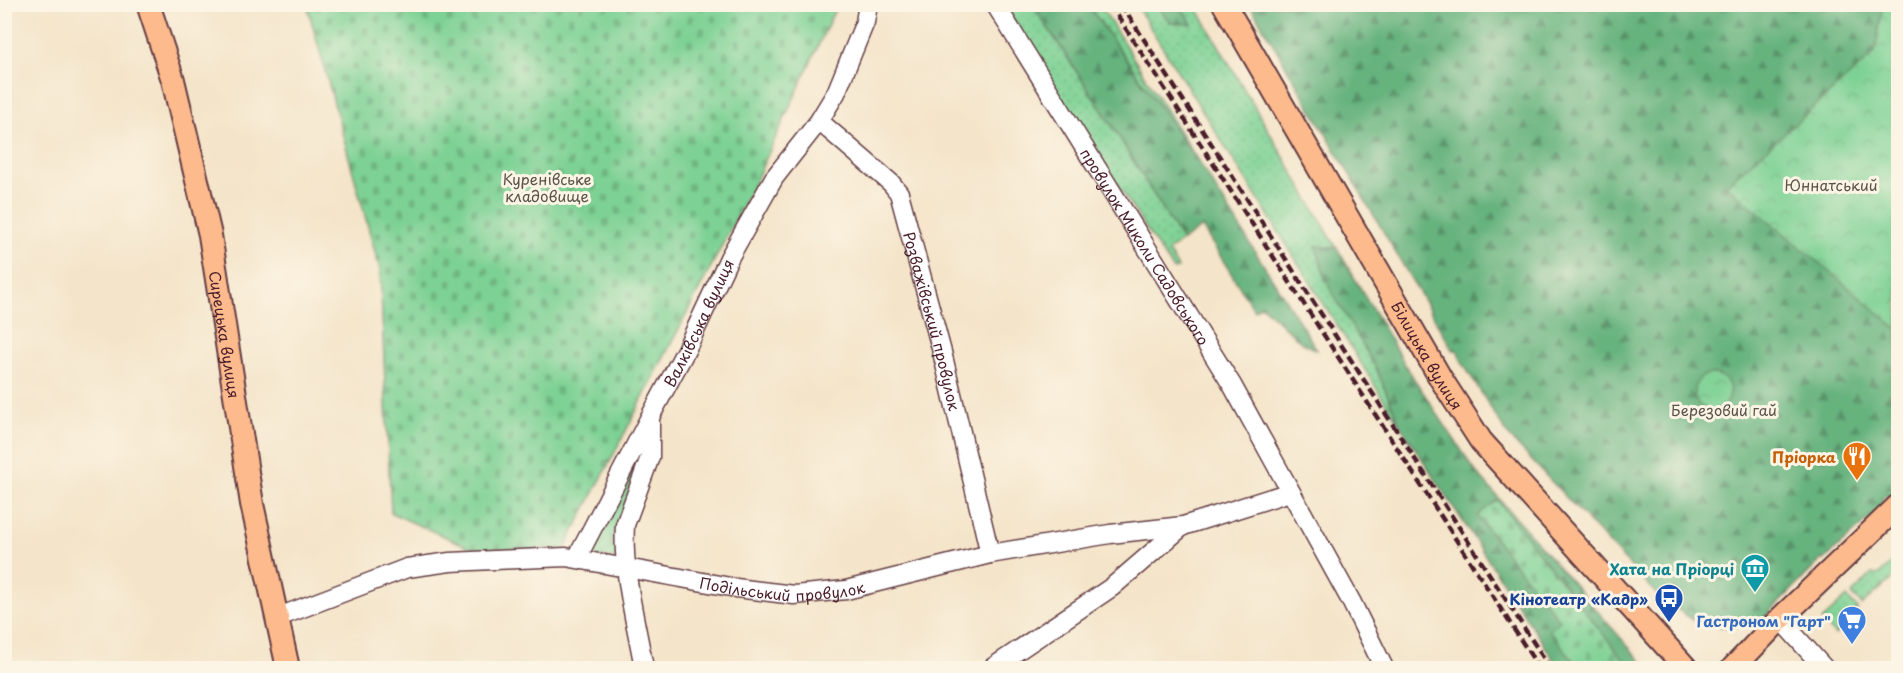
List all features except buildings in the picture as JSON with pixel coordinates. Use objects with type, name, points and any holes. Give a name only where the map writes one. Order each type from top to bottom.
[{"type":"main road","name":"Сирецька вулиця","points":[[148,4],[173,80],[210,235],[252,504],[288,669]]},
{"type":"main road","name":"Білицька вулиця","points":[[1224,4],[1441,379],[1481,441],[1686,669]]},
{"type":"main road","points":[[1733,669],[1780,619],[1899,506]]},
{"type":"street","name":"Валківська вулиця","points":[[644,669],[627,568],[625,525],[650,457],[650,417],[686,350],[729,258],[774,178],[819,121],[836,93],[865,22],[868,4]]},
{"type":"street","name":"провулок Миколи Садовського","points":[[995,4],[1232,385],[1290,492]]},
{"type":"street","name":"Розважівський провулок","points":[[819,121],[891,183],[899,193],[942,352],[990,554]]},
{"type":"street","points":[[577,558],[650,417]]},
{"type":"street","name":"Подільський провулок","points":[[276,618],[407,568],[450,562],[566,557],[736,588],[794,595],[859,588],[990,554],[1110,534],[1183,526],[1290,492]]},
{"type":"street","points":[[1290,492],[1351,601],[1384,669]]},
{"type":"street","points":[[992,669],[1112,587],[1183,526]]},
{"type":"street","points":[[1780,619],[1824,669]]},
{"type":"green space","name":"Куренівське кладовище","points":[[307,5],[837,5],[756,180],[564,550],[471,548],[391,513],[380,270]]},
{"type":"green space","points":[[1001,5],[1033,5],[1113,127],[1182,241],[1168,251],[1178,268],[1174,270],[1161,252]]},
{"type":"green space","points":[[1033,5],[1088,5],[1200,164],[1317,350],[1302,343],[1261,305],[1254,310],[1202,227],[1182,241],[1113,127]]},
{"type":"green space","points":[[1088,5],[1100,5],[1200,164]]},
{"type":"green space","points":[[1136,5],[1195,5],[1337,248],[1317,246],[1377,370],[1401,427]]},
{"type":"green space","points":[[1155,5],[1174,5],[1182,8],[1192,24],[1171,23]]},
{"type":"green space","name":"Березовий гай","points":[[1250,5],[1898,5],[1898,82],[1775,225],[1898,329],[1898,491],[1891,498],[1887,495],[1881,500],[1884,505],[1824,560],[1822,559],[1763,619],[1724,627],[1701,625],[1660,598],[1507,434],[1462,362],[1457,350],[1453,350]]},
{"type":"green space","name":"Юннатський","points":[[1883,5],[1898,5],[1898,329],[1726,185],[1875,53]]},
{"type":"green space","points":[[1316,246],[1337,248],[1408,370],[1476,472],[1647,668],[1559,668],[1401,427],[1377,370],[1326,281]]},
{"type":"green space","points":[[1712,374],[1725,379],[1730,392],[1725,405],[1712,410],[1699,405],[1694,392],[1699,379]]},
{"type":"green space","points":[[643,450],[611,543],[621,552],[620,559],[589,556],[587,549]]},
{"type":"green space","points":[[1497,500],[1630,668],[1579,668],[1549,630],[1560,621],[1477,516]]},
{"type":"green space","points":[[1892,563],[1898,570],[1895,576],[1862,605],[1852,594],[1872,574],[1878,575]]},
{"type":"green space","points":[[1847,597],[1858,609],[1840,626],[1841,629],[1835,635],[1822,620]]},
{"type":"railway","points":[[1110,4],[1539,668]]},
{"type":"railway","points":[[1121,4],[1550,668]]},
{"type":"place","name":"Пріорка","points":[[1857,482]]},
{"type":"place","name":"Хата на Пріорці","points":[[1755,594]]},
{"type":"place","name":"Кінотеатр «Кадр»","points":[[1669,624]]},
{"type":"place","name":"Гастроном \"Гарт\"","points":[[1852,646]]}]
